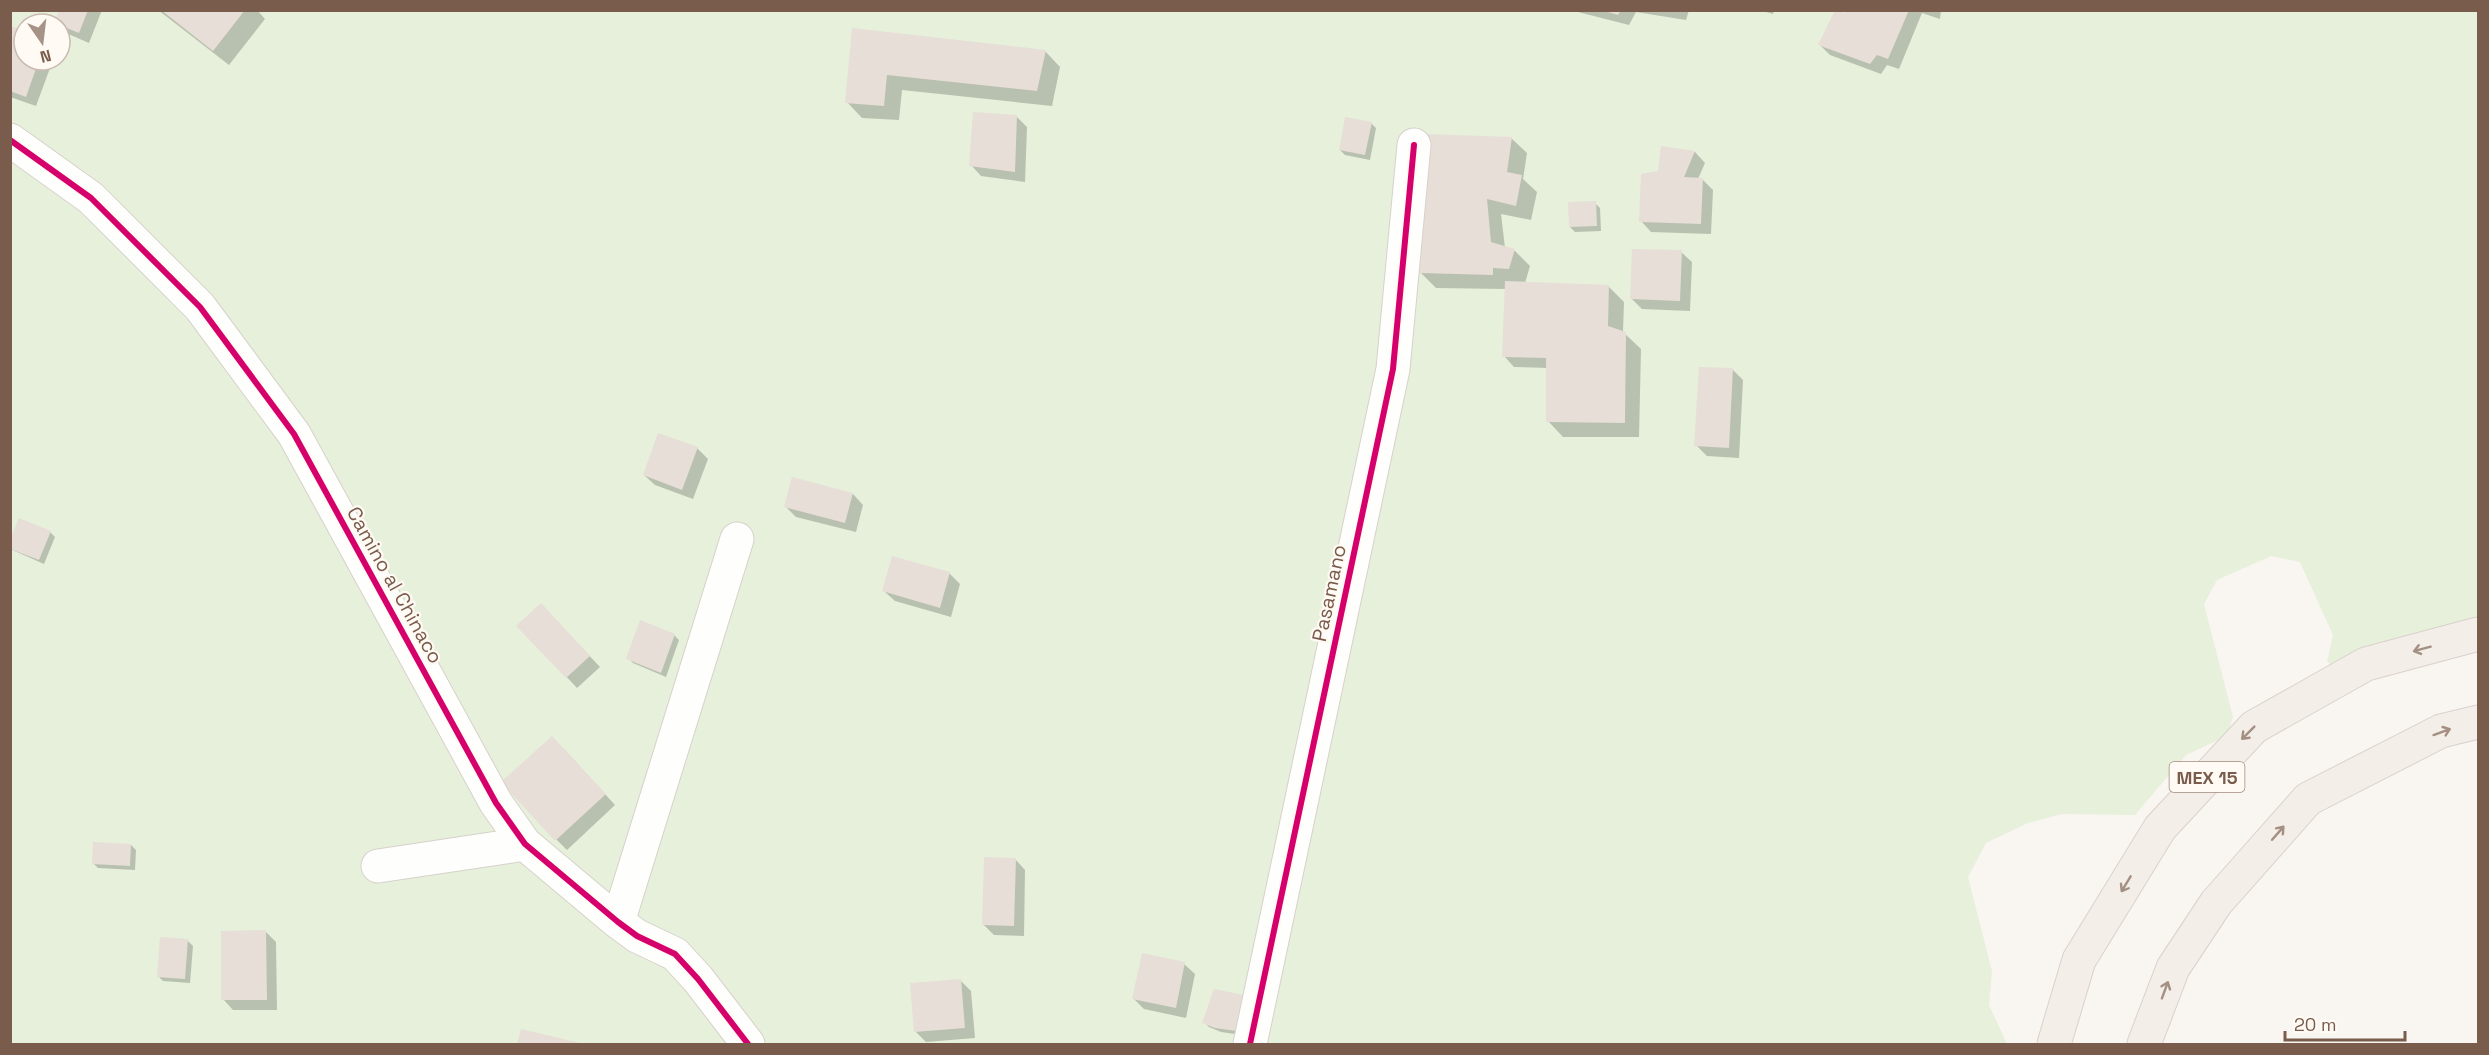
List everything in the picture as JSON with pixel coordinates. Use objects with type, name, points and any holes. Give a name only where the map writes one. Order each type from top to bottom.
[{"type":"main road","name":"MEX 15","points":[[2054,1044],[2079,960],[2160,828],[2254,727],[2366,664],[2478,634]]},
{"type":"main road","points":[[2144,1044],[2173,968],[2216,903],[2308,799],[2441,731],[2478,722]]},
{"type":"street","name":"Camino al Chinaco","points":[[10,140],[91,198],[200,308],[294,434],[496,803],[525,844],[637,936],[675,954],[698,979],[748,1044]]},
{"type":"street","name":"Pasamano","points":[[1250,1044],[1393,369],[1414,145]]},
{"type":"street","points":[[618,922],[737,539]]},
{"type":"street","points":[[378,866],[525,844]]},
{"type":"green space","points":[[10,11],[2478,11],[2478,622],[2342,670],[2327,662],[2333,635],[2300,562],[2271,556],[2217,580],[2204,604],[2233,717],[2227,736],[2186,755],[2135,815],[2062,814],[2028,823],[1986,843],[1968,877],[1992,971],[1989,1005],[2007,1044],[11,1044]]},
{"type":"building","points":[[59,10],[88,10],[79,33],[72,30],[72,12],[58,12]]},
{"type":"building","points":[[161,10],[245,10],[213,51]]},
{"type":"building","points":[[1601,10],[1621,10],[1618,15]]},
{"type":"building","points":[[1835,10],[1845,13],[1846,10],[1909,10],[1888,59],[1877,55],[1870,64],[1818,45]]},
{"type":"building","points":[[10,26],[12,27],[12,72],[35,72],[26,97],[10,91]]},
{"type":"building","points":[[852,28],[1046,50],[1037,91],[887,75],[884,106],[845,103]]},
{"type":"building","points":[[973,112],[1017,115],[1015,172],[969,166]]},
{"type":"building","points":[[1345,117],[1372,122],[1365,155],[1339,150]]},
{"type":"building","points":[[1424,134],[1512,137],[1507,172],[1522,175],[1516,206],[1487,199],[1491,242],[1515,249],[1509,269],[1493,268],[1493,275],[1419,273]]},
{"type":"building","points":[[1661,146],[1695,151],[1684,177],[1703,178],[1701,224],[1639,222],[1641,174],[1658,171]]},
{"type":"building","points":[[1596,201],[1597,226],[1569,227],[1568,202]]},
{"type":"building","points":[[1632,249],[1682,250],[1680,301],[1630,299]]},
{"type":"building","points":[[1505,281],[1609,285],[1608,326],[1626,332],[1625,423],[1546,422],[1546,358],[1502,357]]},
{"type":"building","points":[[1699,367],[1733,368],[1729,448],[1694,446]]},
{"type":"building","points":[[658,433],[698,447],[682,490],[643,475]]},
{"type":"building","points":[[792,477],[853,493],[845,523],[784,507]]},
{"type":"building","points":[[19,518],[51,531],[39,560],[10,549],[10,539]]},
{"type":"building","points":[[892,556],[950,572],[940,608],[882,591]]},
{"type":"building","points":[[541,603],[590,656],[566,678],[516,626]]},
{"type":"building","points":[[640,620],[675,634],[661,673],[626,659]]},
{"type":"building","points":[[552,736],[606,794],[555,841],[501,782]]},
{"type":"building","points":[[93,842],[131,844],[130,866],[92,864]]},
{"type":"building","points":[[984,857],[1016,858],[1014,926],[982,925]]},
{"type":"building","points":[[266,930],[267,1000],[221,1000],[221,931]]},
{"type":"building","points":[[160,937],[188,939],[185,979],[157,977]]},
{"type":"building","points":[[1142,953],[1185,962],[1176,1008],[1132,999]]},
{"type":"building","points":[[961,979],[965,1028],[914,1032],[910,983]]},
{"type":"building","points":[[1214,989],[1253,997],[1243,1032],[1215,1028],[1202,1023]]},
{"type":"building","points":[[521,1029],[584,1044],[517,1044]]},
{"type":"cycle path","points":[[10,140],[91,198],[200,307],[294,434],[496,803],[525,844],[637,936],[675,954],[698,979],[748,1044]]},
{"type":"cycle path","points":[[1250,1044],[1393,369],[1414,145]]}]
